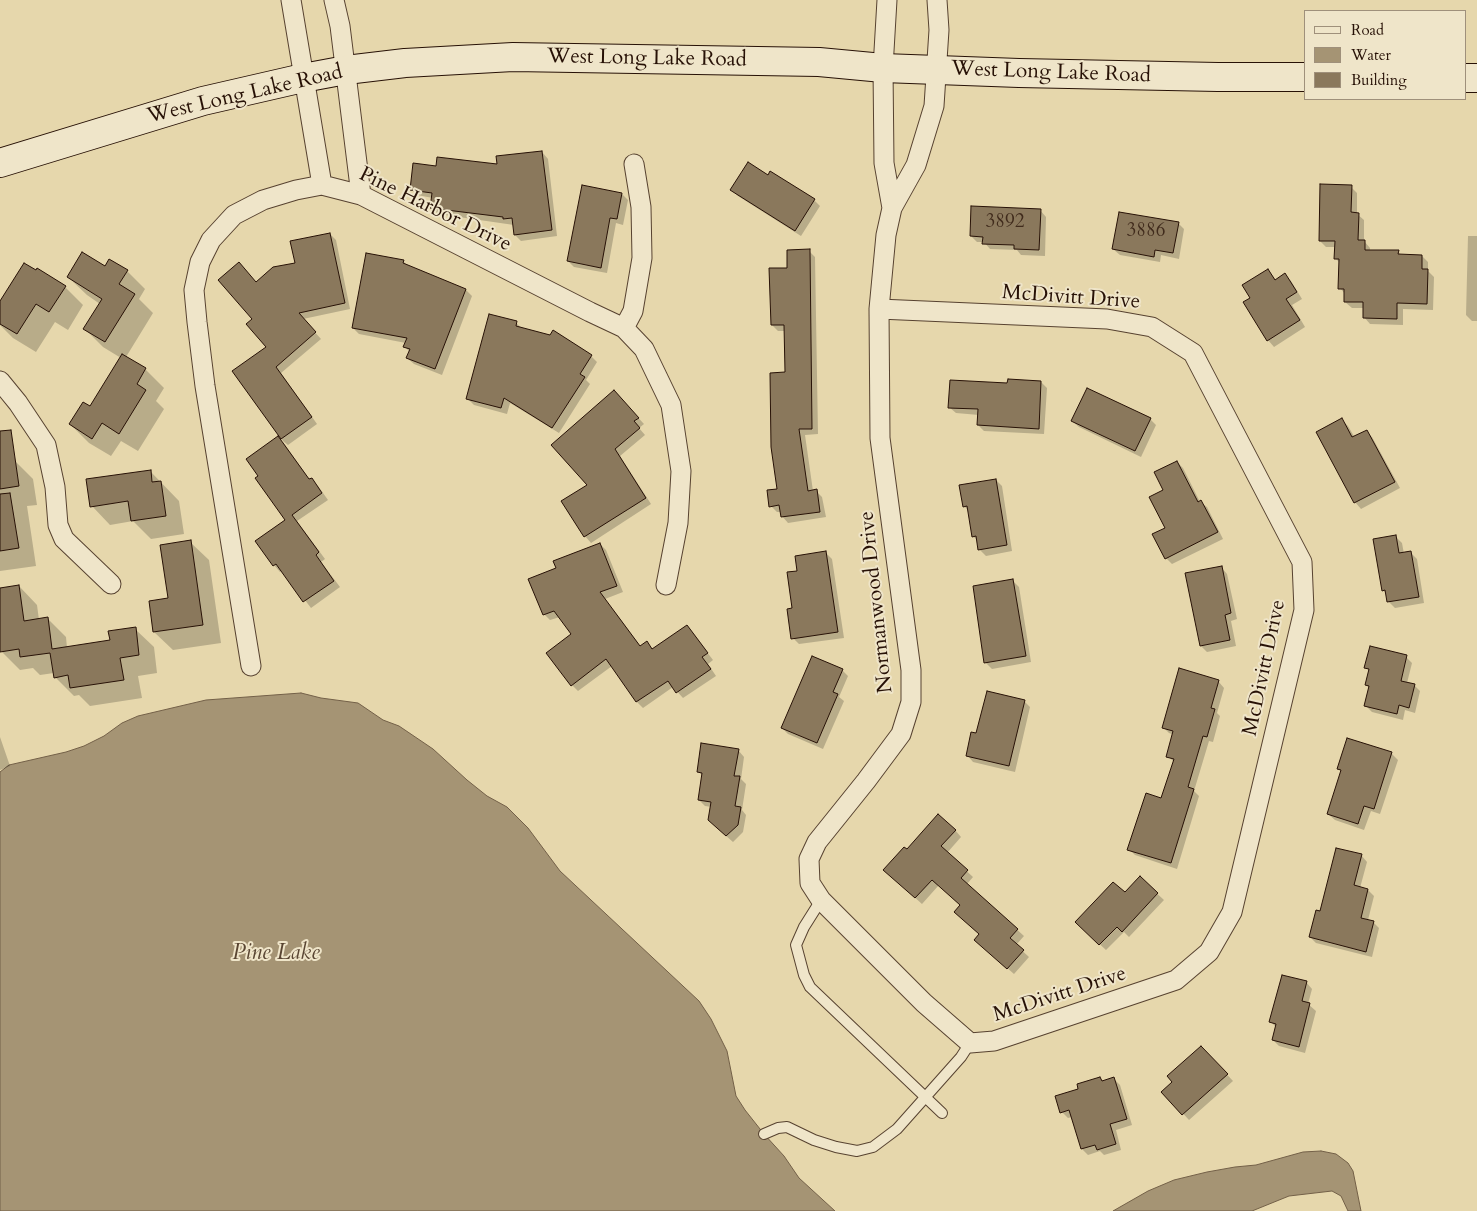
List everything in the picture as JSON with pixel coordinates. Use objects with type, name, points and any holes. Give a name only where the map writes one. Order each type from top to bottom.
[{"type":"main road","name":"West Long Lake Road","points":[[0,163],[203,101],[303,78],[346,70],[405,63],[513,57],[819,62],[883,68],[1019,73],[1304,77]]},
{"type":"street","points":[[290,0],[322,185]]},
{"type":"street","points":[[334,0],[340,26],[361,195]]},
{"type":"street","name":"Normanwood Drive","points":[[887,0],[883,68],[884,163],[892,208]]},
{"type":"street","name":"Normanwood Drive","points":[[937,0],[940,30],[934,106],[916,165],[892,208],[886,235],[878,309],[880,438],[911,670],[911,702],[901,734],[817,842],[809,859],[810,883],[821,900],[924,1003],[970,1043]]},
{"type":"street","points":[[624,328],[633,311],[642,258],[641,207],[634,164]]},
{"type":"street","name":"Pine Harbor Drive","points":[[251,666],[205,386],[194,290],[200,262],[211,240],[234,215],[263,200],[296,190],[322,185],[361,195],[624,328],[644,349],[671,405],[681,471],[678,524],[666,585]]},
{"type":"street","name":"McDivitt Drive","points":[[878,309],[1107,320],[1152,327],[1193,353],[1302,562],[1304,610],[1232,912],[1210,952],[1176,980],[994,1041],[970,1043]]},
{"type":"street","points":[[0,382],[18,403],[46,445],[55,487],[58,526],[64,539],[111,584]]},
{"type":"lane","points":[[821,900],[804,927],[796,945],[804,975],[810,987],[942,1113]]},
{"type":"lane","points":[[764,1134],[778,1128],[787,1127],[814,1140],[836,1147],[857,1151],[873,1147],[897,1129],[926,1098],[961,1057],[970,1043]]},
{"type":"water","name":"Pine Lake","points":[[301,693],[358,703],[383,720],[399,726],[433,749],[487,796],[507,807],[528,828],[560,871],[699,1001],[711,1019],[727,1051],[736,1096],[745,1110],[784,1156],[799,1178],[835,1211],[0,1211],[0,772],[9,765],[84,746],[104,736],[122,723],[138,716],[206,700]]},
{"type":"water","points":[[1321,1151],[1336,1154],[1348,1163],[1353,1171],[1361,1211],[1348,1211],[1341,1196],[1332,1191],[1289,1196],[1252,1211],[1113,1211],[1148,1191],[1174,1180],[1207,1172],[1256,1165],[1303,1152]]},
{"type":"building","points":[[542,151],[552,230],[514,235],[512,218],[503,219],[503,217],[430,208],[432,193],[410,190],[413,163],[436,166],[437,157],[497,164],[496,156]]},
{"type":"building","points":[[748,162],[768,175],[770,171],[815,199],[795,231],[730,190]]},
{"type":"building","points":[[1320,184],[1352,185],[1351,212],[1359,213],[1358,240],[1365,240],[1365,250],[1399,250],[1398,254],[1422,255],[1422,269],[1428,269],[1427,304],[1397,303],[1397,319],[1363,318],[1363,302],[1344,302],[1344,289],[1338,289],[1339,259],[1334,259],[1335,241],[1319,241]]},
{"type":"building","points":[[582,185],[622,193],[617,219],[610,218],[601,268],[567,261]]},
{"type":"building","points":[[971,206],[1041,209],[1039,250],[1014,249],[1014,245],[982,244],[983,237],[970,236]]},
{"type":"building","points":[[1119,212],[1179,222],[1173,253],[1155,250],[1154,257],[1112,249]]},
{"type":"building","points":[[330,233],[345,303],[299,313],[316,332],[276,367],[312,417],[281,439],[232,371],[266,347],[246,324],[252,319],[218,280],[239,262],[256,282],[273,267],[295,263],[290,241]]},
{"type":"building","points":[[810,249],[812,429],[799,429],[808,491],[817,489],[820,512],[781,517],[779,505],[769,507],[767,490],[777,489],[771,447],[770,373],[785,372],[784,325],[771,325],[769,268],[787,268],[787,250]]},
{"type":"building","points":[[82,252],[105,266],[109,259],[128,270],[119,284],[135,294],[105,342],[83,329],[102,299],[67,277]]},
{"type":"building","points":[[366,253],[404,260],[403,263],[466,289],[435,369],[406,358],[410,349],[403,347],[407,338],[352,328]]},
{"type":"building","points":[[24,263],[36,270],[37,268],[66,286],[49,312],[36,304],[17,334],[0,324],[0,301]]},
{"type":"building","points":[[1268,269],[1275,280],[1285,273],[1297,292],[1286,299],[1300,320],[1267,341],[1243,302],[1250,298],[1242,285]]},
{"type":"building","points":[[489,314],[517,321],[516,326],[550,335],[553,330],[592,355],[580,374],[585,377],[552,428],[504,398],[501,408],[466,399]]},
{"type":"building","points":[[122,354],[146,368],[137,384],[146,390],[119,434],[102,423],[92,439],[69,424],[83,402],[90,406]]},
{"type":"building","points":[[1008,379],[1041,381],[1039,429],[977,425],[978,409],[948,408],[950,380],[1007,383]]},
{"type":"building","points":[[1087,388],[1151,418],[1135,451],[1071,421]]},
{"type":"building","points":[[614,390],[639,418],[634,421],[640,428],[615,449],[646,498],[584,537],[561,501],[587,485],[551,445]]},
{"type":"building","points":[[1342,418],[1352,437],[1367,430],[1395,482],[1354,503],[1316,432]]},
{"type":"building","points":[[11,430],[19,486],[0,489],[0,431]]},
{"type":"building","points":[[278,436],[309,479],[312,478],[322,493],[292,515],[319,552],[316,555],[334,581],[303,602],[276,564],[273,566],[255,541],[285,520],[255,478],[258,476],[246,459]]},
{"type":"building","points":[[1177,461],[1198,502],[1201,500],[1218,532],[1165,559],[1152,534],[1165,528],[1149,497],[1163,490],[1154,472]]},
{"type":"building","points":[[151,470],[152,482],[161,481],[166,516],[131,521],[128,501],[90,507],[86,479]]},
{"type":"building","points":[[996,479],[1007,545],[978,550],[976,536],[972,537],[967,506],[963,507],[959,485]]},
{"type":"building","points":[[10,493],[19,548],[0,551],[0,494]]},
{"type":"building","points":[[1396,535],[1399,553],[1411,551],[1419,597],[1387,602],[1385,590],[1382,591],[1373,539]]},
{"type":"building","points":[[191,540],[203,625],[153,632],[149,601],[168,598],[160,545]]},
{"type":"building","points":[[600,543],[617,586],[600,592],[640,646],[647,641],[652,649],[687,625],[708,653],[702,657],[711,669],[676,693],[668,681],[636,702],[606,659],[571,686],[546,653],[571,634],[554,611],[543,615],[528,579],[556,568],[553,561]]},
{"type":"building","points":[[826,551],[838,632],[791,639],[787,609],[792,608],[787,572],[797,571],[795,556]]},
{"type":"building","points":[[1222,566],[1231,613],[1225,615],[1230,640],[1200,646],[1185,573]]},
{"type":"building","points":[[1013,579],[1026,656],[984,663],[973,586]]},
{"type":"building","points":[[19,585],[24,621],[48,617],[52,649],[110,640],[108,631],[136,627],[139,655],[120,658],[124,680],[70,688],[68,675],[54,678],[50,653],[20,657],[19,649],[0,652],[0,588]]},
{"type":"building","points":[[1370,646],[1407,655],[1401,681],[1415,684],[1409,708],[1399,705],[1397,714],[1364,706],[1369,686],[1365,685],[1369,669],[1364,668]]},
{"type":"building","points":[[812,656],[843,669],[833,692],[838,694],[817,743],[781,728]]},
{"type":"building","points":[[1179,668],[1219,680],[1211,708],[1215,709],[1207,737],[1203,736],[1188,787],[1194,789],[1171,863],[1127,850],[1146,793],[1161,798],[1174,759],[1166,757],[1173,731],[1162,728]]},
{"type":"building","points":[[987,691],[1025,700],[1009,766],[966,756],[971,732],[976,733]]},
{"type":"building","points":[[1347,738],[1392,752],[1374,809],[1364,806],[1358,824],[1327,814],[1341,770],[1337,769]]},
{"type":"building","points":[[701,743],[739,749],[734,776],[740,776],[735,806],[741,807],[738,825],[726,836],[708,820],[711,802],[698,800],[702,773],[697,772]]},
{"type":"building","points":[[938,814],[956,830],[941,846],[968,870],[961,878],[1018,929],[1010,938],[1024,950],[1007,969],[974,940],[979,934],[954,912],[960,905],[932,880],[915,898],[883,870],[904,847],[907,849]]},
{"type":"building","points":[[1336,848],[1362,854],[1354,885],[1368,889],[1361,918],[1374,921],[1366,952],[1309,937],[1316,910],[1320,911]]},
{"type":"building","points":[[1140,876],[1158,893],[1122,932],[1117,927],[1099,945],[1075,922],[1113,882],[1125,892]]},
{"type":"building","points":[[1282,975],[1307,981],[1302,1001],[1310,1003],[1299,1047],[1272,1040],[1276,1024],[1269,1022]]},
{"type":"building","points":[[1201,1046],[1228,1074],[1182,1115],[1161,1092],[1172,1082],[1167,1076]]},
{"type":"building","points":[[1100,1077],[1102,1081],[1114,1077],[1127,1119],[1110,1124],[1116,1144],[1097,1150],[1095,1145],[1081,1149],[1069,1110],[1060,1113],[1055,1096],[1078,1089],[1077,1084]]}]
